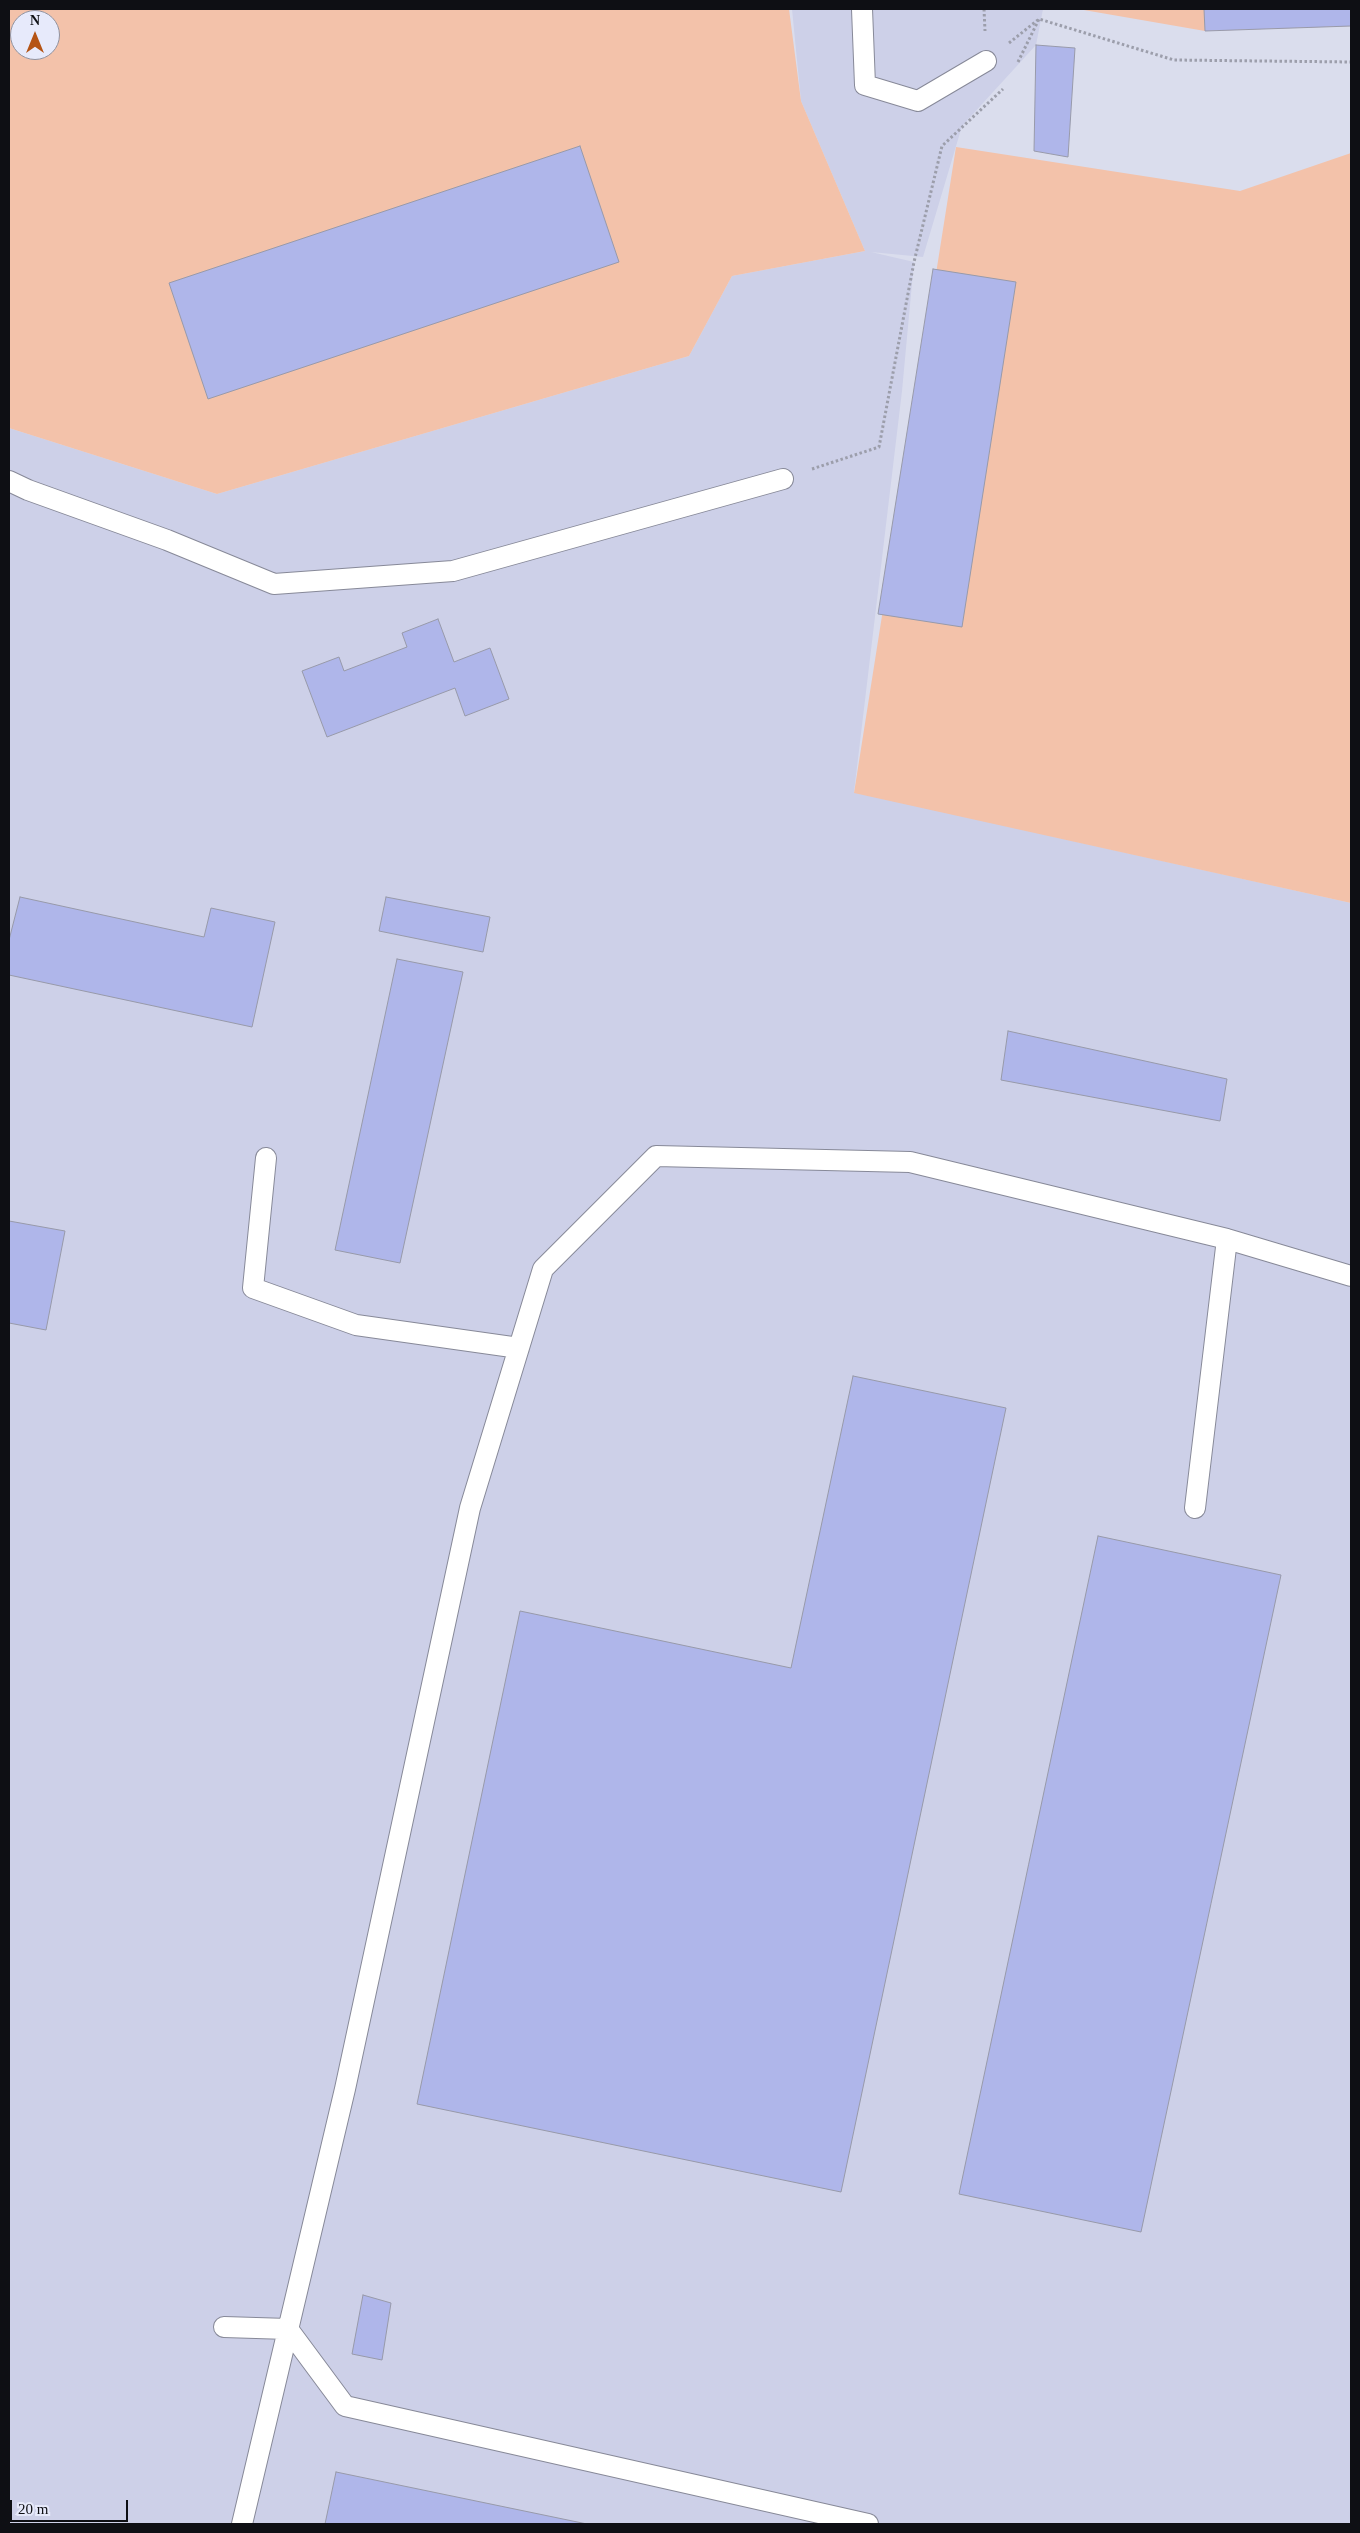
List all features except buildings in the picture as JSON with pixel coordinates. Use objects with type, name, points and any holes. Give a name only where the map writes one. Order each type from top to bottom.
[{"type":"lane","points":[[862,9],[865,85],[918,101],[986,61]]},
{"type":"lane","points":[[9,481],[28,490],[167,540],[274,584],[453,571],[783,479]]},
{"type":"lane","points":[[242,2524],[345,2089],[470,1508],[543,1269],[656,1156],[910,1162],[1227,1239],[1351,1276]]},
{"type":"lane","points":[[266,1158],[252,1288],[356,1325],[519,1348]]},
{"type":"lane","points":[[1195,1508],[1227,1239]]},
{"type":"lane","points":[[224,2327],[288,2329]]},
{"type":"lane","points":[[288,2329],[345,2406],[868,2524]]},
{"type":"path","points":[[984,9],[986,61]]},
{"type":"path","points":[[986,61],[1039,19]]},
{"type":"path","points":[[1039,19],[1174,60],[1351,62]]},
{"type":"path","points":[[1014,70],[1039,19]]},
{"type":"path","points":[[783,479],[879,447],[914,262],[942,146],[1006,86]]},
{"type":"shaded area","points":[[9,9],[789,9],[801,101],[865,251],[732,276],[689,356],[217,494],[9,428]]},
{"type":"shaded area","points":[[792,9],[1043,9],[1036,45],[962,126],[923,257],[871,252],[914,262],[902,391],[854,792],[1351,903],[1351,2524],[9,2524],[9,428],[217,494],[689,356],[732,276],[865,251],[801,101]]},
{"type":"shaded area","points":[[1078,9],[1351,9],[1351,26],[1205,31]]},
{"type":"shaded area","points":[[956,147],[1240,191],[1351,153],[1351,903],[854,793]]}]
